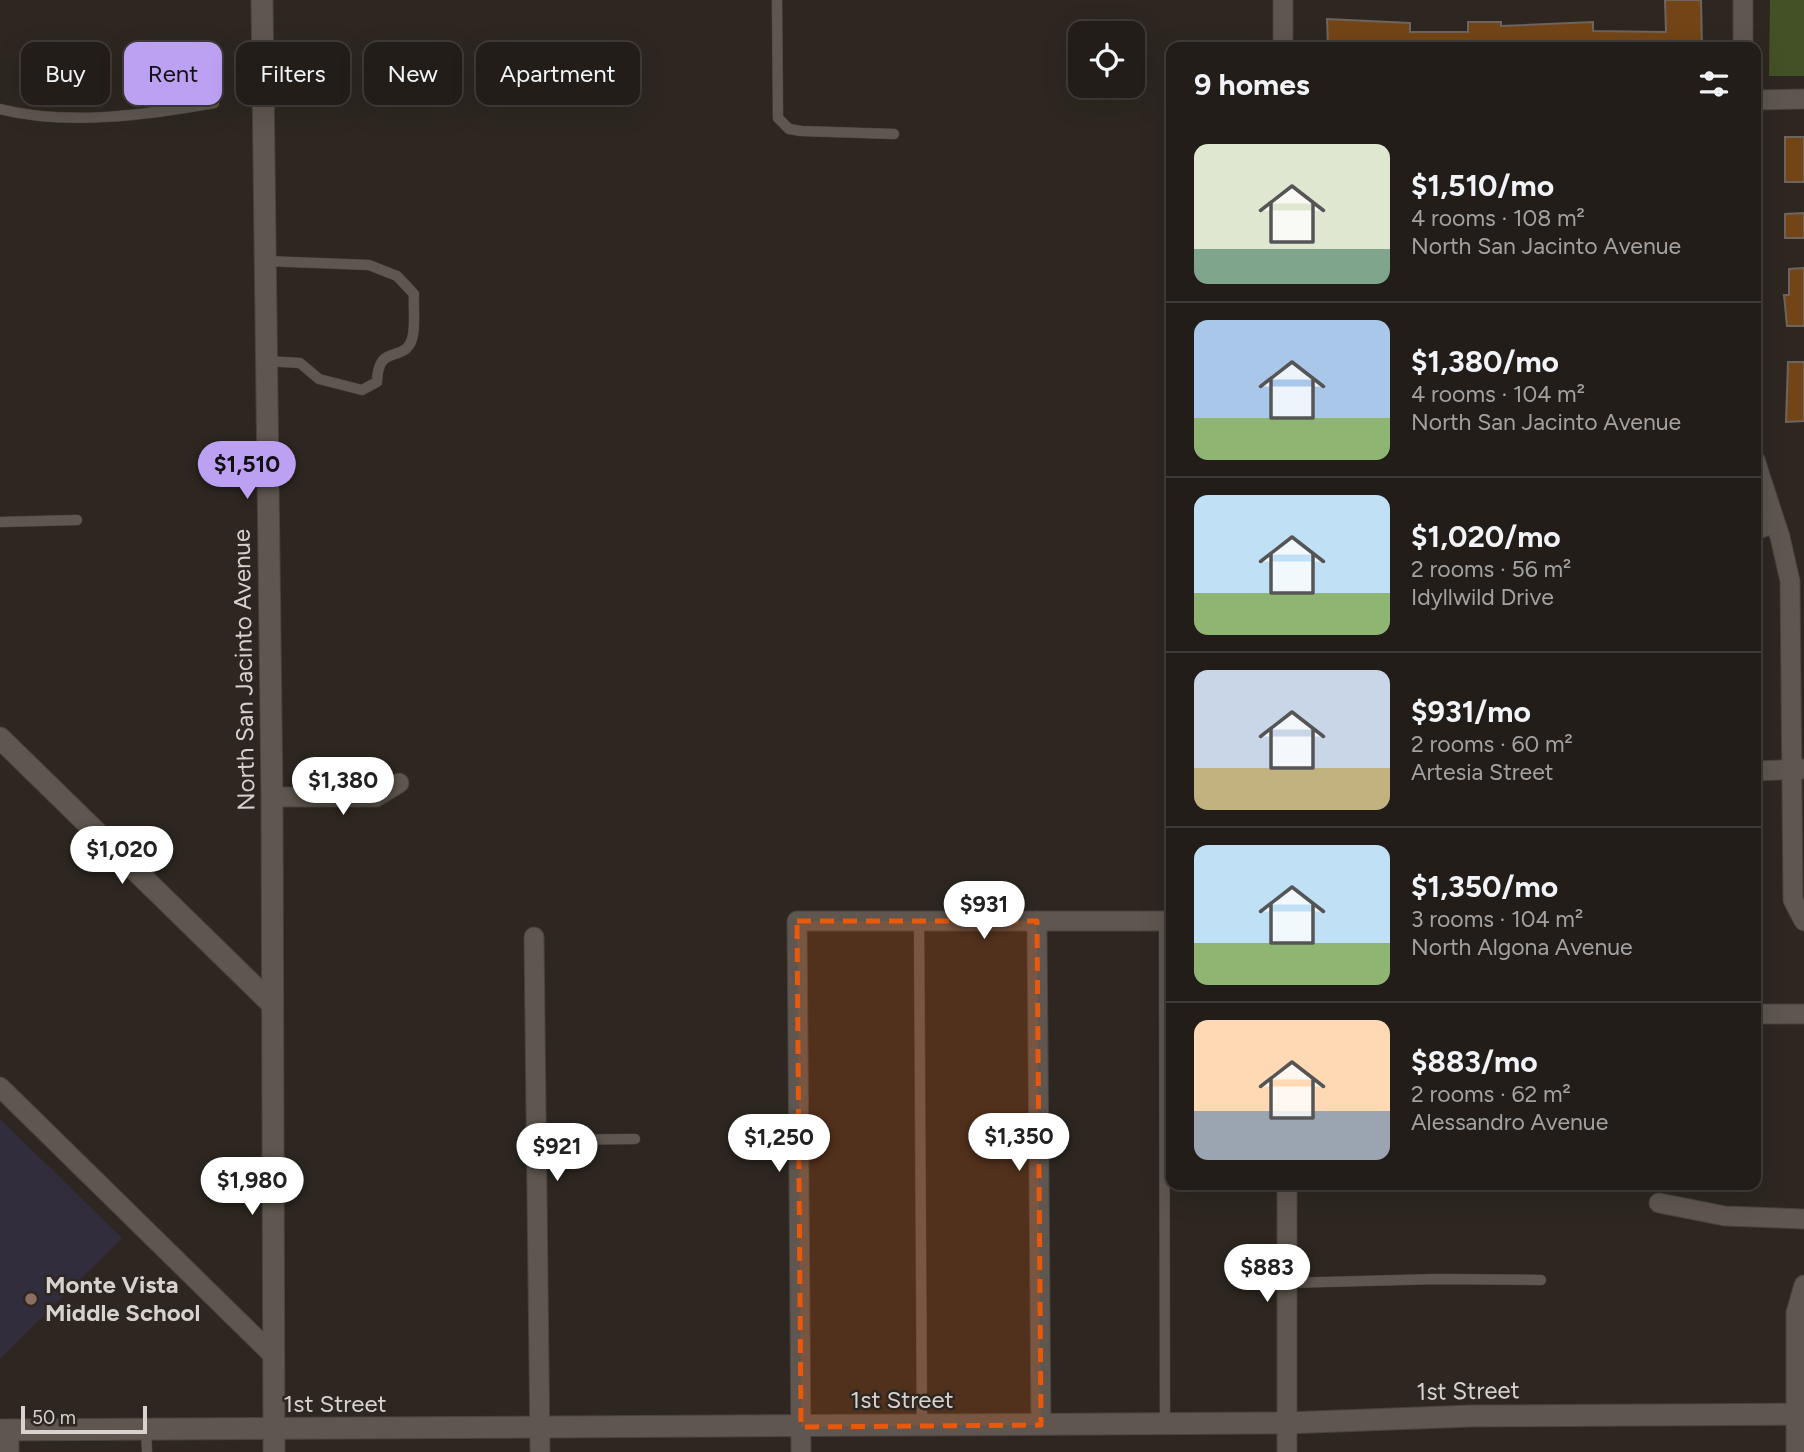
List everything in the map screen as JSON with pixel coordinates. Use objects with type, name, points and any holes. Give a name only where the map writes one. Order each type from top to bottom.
[{"type":"street","name":"North San Jacinto Avenue","points":[[262,0],[272,797],[274,1452]]},
{"type":"street","points":[[1283,0],[1283,42]]},
{"type":"street","points":[[1743,0],[1744,42]]},
{"type":"street","points":[[1761,100],[1804,99]]},
{"type":"street","points":[[1761,479],[1790,581],[1798,769],[1793,900],[1804,922]]},
{"type":"street","points":[[1761,528],[1775,523]]},
{"type":"street","points":[[0,738],[271,1003]]},
{"type":"street","points":[[1761,771],[1798,769]]},
{"type":"street","points":[[272,797],[376,797],[399,783]]},
{"type":"street","points":[[801,1452],[797,921],[1166,921]]},
{"type":"street","points":[[1037,921],[1041,1425]]},
{"type":"street","points":[[534,937],[540,1452]]},
{"type":"street","points":[[1761,1014],[1804,1014]]},
{"type":"street","points":[[0,1087],[274,1356]]},
{"type":"street","points":[[1287,1190],[1287,1452]]},
{"type":"street","points":[[1659,1203],[1725,1216],[1804,1219]]},
{"type":"street","points":[[1796,1452],[1800,1414],[1796,1314],[1804,1284]]},
{"type":"street","name":"1st Street","points":[[5,1430],[1286,1423],[1471,1416],[1800,1414]]},
{"type":"street","points":[[5,1430],[9,1452]]},
{"type":"lane","points":[[777,0],[778,118],[789,129],[801,131],[894,134]]},
{"type":"lane","points":[[0,109],[57,115],[140,116],[203,105]]},
{"type":"lane","points":[[265,261],[369,265],[397,276],[414,294],[412,339],[402,351],[377,365],[377,382],[362,390],[318,379],[300,363],[266,361]]},
{"type":"lane","points":[[0,522],[77,520]]},
{"type":"lane","points":[[919,921],[922,1426]]},
{"type":"lane","points":[[537,1140],[635,1139]]},
{"type":"lane","points":[[1165,1424],[1167,1190]]},
{"type":"lane","points":[[1287,1283],[1438,1279],[1541,1280]]},
{"type":"lane","points":[[146,1430],[147,1452]]},
{"type":"highlighted area","points":[[797,921],[1037,921],[1041,1425],[801,1427]]},
{"type":"shaded area","name":"Monte Vista Middle School","points":[[0,1119],[122,1238],[0,1359]]},
{"type":"green space","points":[[1770,0],[1804,0],[1804,76],[1769,76]]},
{"type":"building","points":[[1665,0],[1701,0],[1702,42],[1328,42],[1327,19],[1410,23],[1410,32],[1468,32],[1468,22],[1501,22],[1501,26],[1593,22],[1593,31],[1666,32]]},
{"type":"building","points":[[1785,137],[1804,137],[1804,182],[1785,182]]},
{"type":"building","points":[[1804,213],[1804,238],[1785,238],[1785,214]]},
{"type":"building","points":[[1804,268],[1804,326],[1787,326],[1784,295],[1789,295],[1789,269]]},
{"type":"building","points":[[1788,362],[1804,362],[1804,421],[1786,422]]},
{"type":"place","name":"Monte Vista Middle School","points":[[31,1299]]}]
